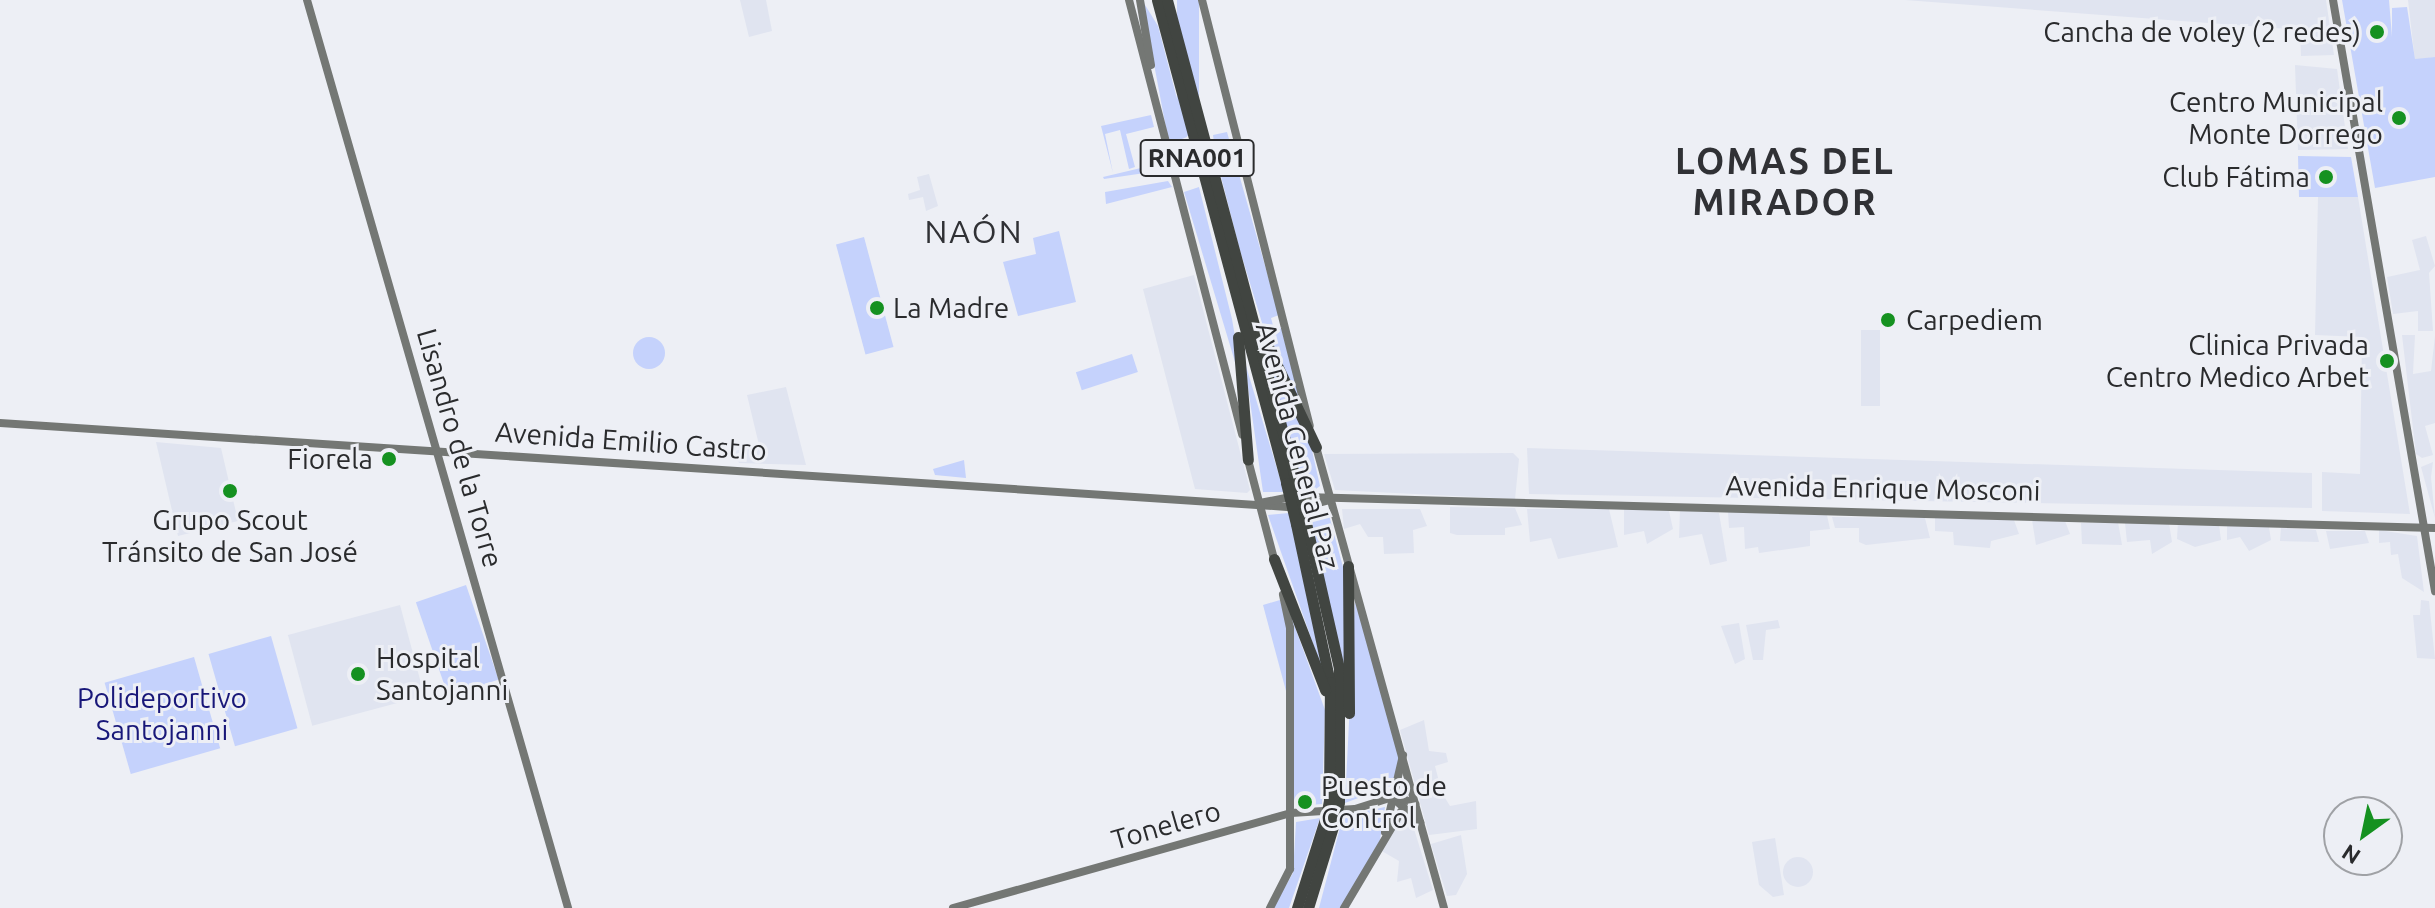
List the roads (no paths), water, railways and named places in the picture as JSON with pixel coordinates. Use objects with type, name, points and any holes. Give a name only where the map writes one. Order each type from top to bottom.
[{"type":"highway","points":[[1150,0],[1171,36]]},
{"type":"highway","name":"Avenida General Paz","points":[[1157,0],[1171,36],[1237,265],[1339,668],[1344,753],[1318,868]]},
{"type":"highway","name":"Avenida General Paz","points":[[1167,0],[1171,36],[1229,282],[1291,483]]},
{"type":"highway","points":[[1171,36],[1174,0]]},
{"type":"highway","points":[[1237,265],[1281,384],[1316,447]]},
{"type":"highway","points":[[1229,282],[1248,403],[1248,460]]},
{"type":"highway","name":"Avenida General Paz","points":[[1301,524],[1328,668],[1334,738],[1334,802]]},
{"type":"highway","points":[[1274,559],[1317,661],[1334,738]]},
{"type":"highway","points":[[1344,753],[1348,566]]},
{"type":"highway","points":[[1295,908],[1318,868]]},
{"type":"highway","points":[[1311,908],[1318,868]]},
{"type":"main road","name":"Lisandro de la Torre","points":[[307,0],[568,908]]},
{"type":"main road","name":"Avenida General Paz","points":[[1129,0],[1290,628],[1290,871],[1270,908]]},
{"type":"main road","points":[[1140,0],[1156,101]]},
{"type":"main road","name":"Avenida General Paz","points":[[1202,0],[1330,500],[1403,755],[1414,809]]},
{"type":"main road","points":[[2333,0],[2435,591]]},
{"type":"main road","points":[[164,421],[166,432]]},
{"type":"main road","name":"Avenida Emilio Castro","points":[[0,423],[1260,503],[1286,502]]},
{"type":"main road","points":[[1305,501],[1330,500]]},
{"type":"main road","name":"Avenida Enrique Mosconi","points":[[1330,500],[2424,525],[2435,528]]},
{"type":"main road","points":[[1384,839],[1403,755]]},
{"type":"main road","points":[[1392,797],[1414,809],[1444,908]]},
{"type":"main road","name":"Tonelero","points":[[953,908],[1291,813],[1355,809],[1392,797]]},
{"type":"main road","points":[[1344,908],[1402,810],[1414,809]]},
{"type":"place","name":"Cancha de voley (2 redes)","points":[[2377,32]]},
{"type":"place","name":"Centro Municipal Monte Dorrego","points":[[2399,118]]},
{"type":"place","name":"Club Fátima","points":[[2326,177]]},
{"type":"place","name":"La Madre","points":[[877,308]]},
{"type":"place","name":"Carpediem","points":[[1888,320]]},
{"type":"place","name":"Clinica Privada Centro Medico Arbet","points":[[2387,361]]},
{"type":"place","name":"Fiorela","points":[[389,459]]},
{"type":"place","name":"Grupo Scout Tránsito de San José","points":[[230,491]]},
{"type":"place","name":"Hospital Santojanni","points":[[358,674]]},
{"type":"place","name":"Puesto de Control","points":[[1305,802]]},
{"type":"district","name":"LOMAS DEL MIRADOR","points":[[1785,180]]},
{"type":"district","name":"NAÓN","points":[[974,231]]},
{"type":"park label","name":"Polideportivo Santojanni","points":[[162,714]]}]
